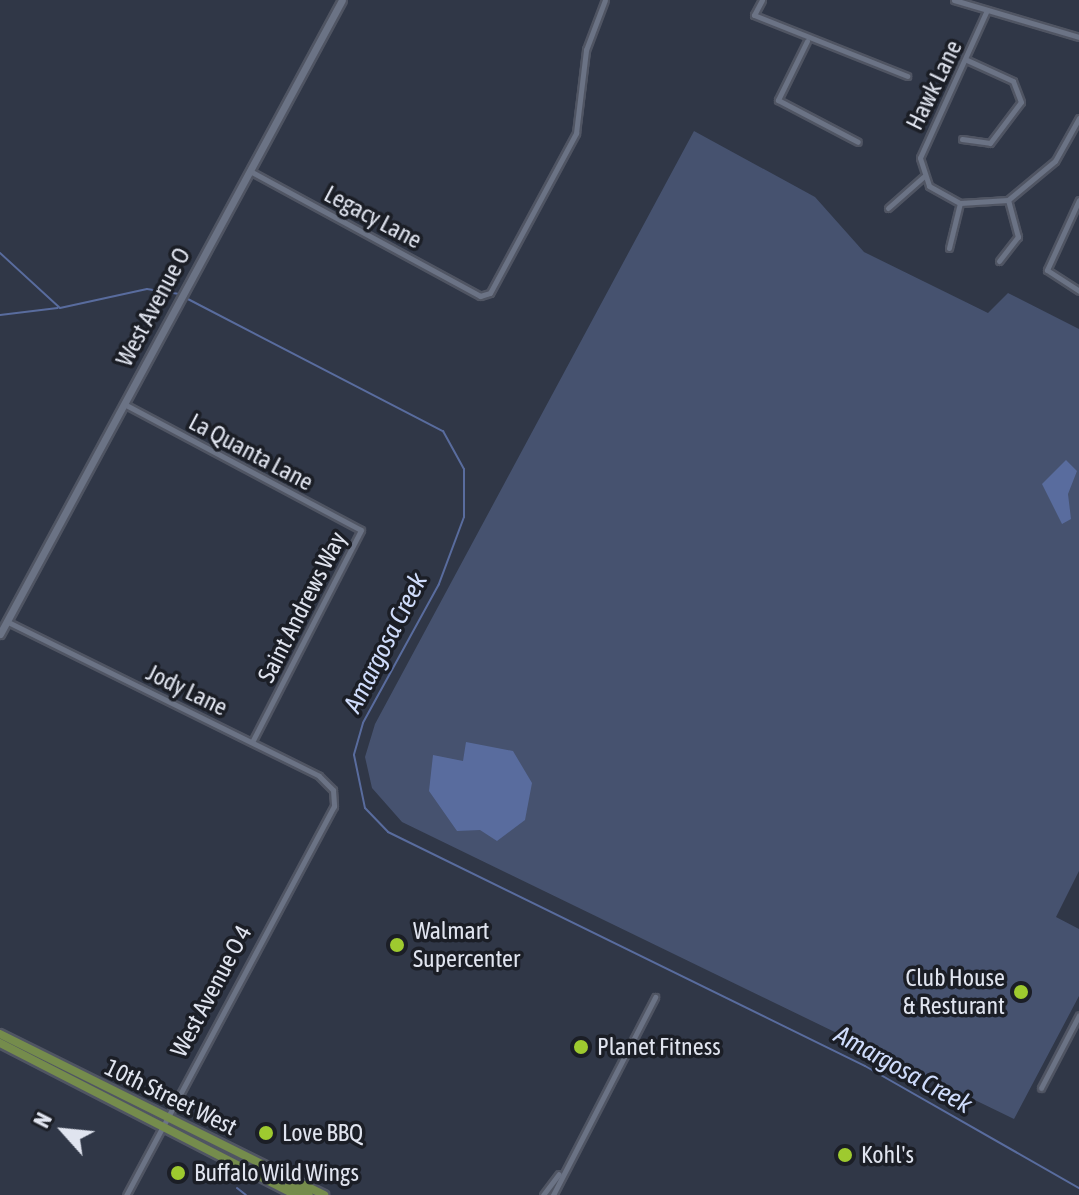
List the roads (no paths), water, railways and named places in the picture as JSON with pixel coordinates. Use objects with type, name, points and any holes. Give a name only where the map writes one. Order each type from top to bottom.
[{"type":"main road","name":"West Avenue O","points":[[0,634],[342,0]]},
{"type":"main road","name":"10th Street West","points":[[0,1034],[324,1195]]},
{"type":"main road","name":"10th Street West","points":[[0,1043],[296,1195]]},
{"type":"main road","points":[[263,1178],[309,1195]]},
{"type":"street","name":"Legacy Lane","points":[[249,171],[480,296],[502,272],[576,133],[586,50],[605,0]]},
{"type":"street","points":[[762,0],[754,15],[807,41],[907,76]]},
{"type":"street","points":[[954,0],[1079,36]]},
{"type":"street","name":"Hawk Lane","points":[[923,177],[925,143],[967,60],[987,10]]},
{"type":"street","points":[[807,41],[778,100],[858,142]]},
{"type":"street","points":[[962,139],[990,143],[1021,102],[1013,81],[967,60]]},
{"type":"street","points":[[888,208],[923,177],[960,203],[1008,200],[1055,161],[1079,118]]},
{"type":"street","points":[[999,261],[1018,237],[1008,200]]},
{"type":"street","points":[[1079,200],[1047,260],[1050,277],[1079,291]]},
{"type":"street","points":[[949,248],[960,203]]},
{"type":"street","name":"La Quanta Lane","points":[[124,404],[361,530]]},
{"type":"street","name":"Saint Andrews Way","points":[[252,742],[361,530]]},
{"type":"street","name":"Jody Lane","points":[[6,621],[327,781],[334,806]]},
{"type":"street","name":"West Avenue O 4","points":[[126,1195],[164,1115],[334,806]]},
{"type":"street","points":[[553,1195],[564,1167],[655,997]]},
{"type":"street","points":[[1041,1088],[1079,1015]]},
{"type":"street","points":[[543,1195],[564,1167]]},
{"type":"waterway","name":"Amargosa Creek","points":[[0,253],[60,308],[147,289],[178,294]]},
{"type":"waterway","name":"Amargosa Creek","points":[[184,297],[443,431],[464,469],[464,517],[439,584],[363,723],[354,755],[365,808],[388,832],[865,1066],[1079,1188]]},
{"type":"waterway","points":[[0,315],[58,308]]},
{"type":"waterway","points":[[237,1188],[246,1195]]},
{"type":"place","name":"Walmart Supercenter","points":[[397,945]]},
{"type":"place","name":"Club House & Resturant","points":[[1021,992]]},
{"type":"place","name":"Planet Fitness","points":[[581,1047]]},
{"type":"place","name":"Love BBQ","points":[[266,1133]]},
{"type":"place","name":"Kohl's","points":[[845,1155]]},
{"type":"place","name":"Buffalo Wild Wings","points":[[178,1173]]}]
